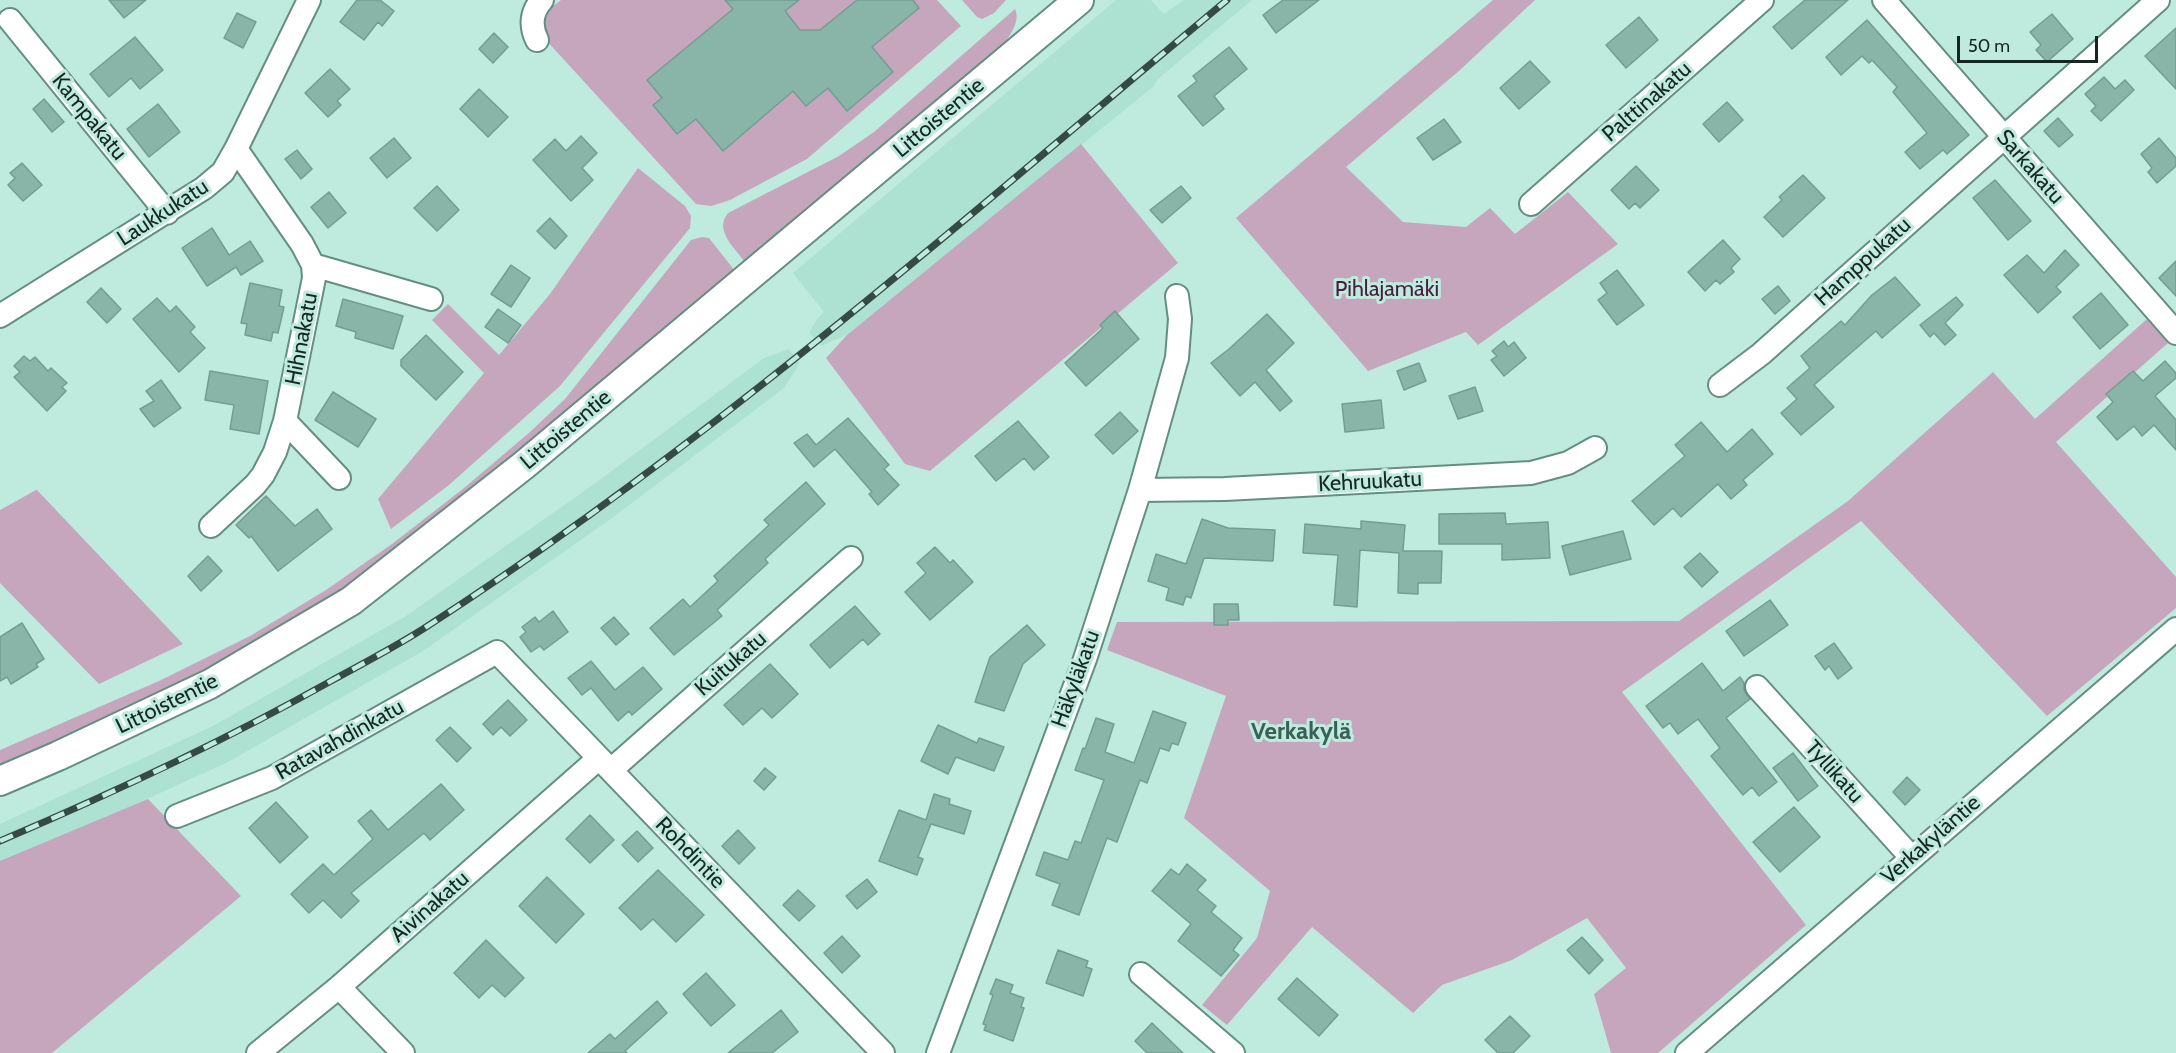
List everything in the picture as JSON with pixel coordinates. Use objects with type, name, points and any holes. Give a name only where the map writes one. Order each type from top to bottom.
[{"type":"street","name":"Laukkukatu","points":[[0,316],[167,213],[223,172],[309,0]]},
{"type":"street","points":[[537,40],[532,19],[534,11],[542,0]]},
{"type":"street","name":"Palttinakatu","points":[[1531,204],[1762,0]]},
{"type":"street","name":"Sarkakatu","points":[[1884,0],[2176,333]]},
{"type":"street","name":"Hamppukatu","points":[[1720,385],[1761,354],[2158,0]]},
{"type":"street","name":"Littoistentie","points":[[0,781],[210,684],[351,601],[524,465],[1063,4]]},
{"type":"street","name":"Kampakatu","points":[[10,20],[167,213]]},
{"type":"street","name":"Hihnakatu","points":[[211,526],[263,475],[275,452],[285,421],[312,291],[313,265],[302,243],[236,149]]},
{"type":"street","points":[[313,265],[431,298]]},
{"type":"street","name":"Häkyläkatu","points":[[938,1053],[1085,659],[1140,490],[1177,358],[1180,329],[1177,296]]},
{"type":"street","points":[[285,421],[339,478]]},
{"type":"street","name":"Kehruukatu","points":[[1140,490],[1236,488],[1531,473],[1568,463],[1595,448]]},
{"type":"street","name":"Kuitukatu","points":[[605,764],[851,558]]},
{"type":"street","name":"Verkakyläntie","points":[[1687,1053],[2176,629]]},
{"type":"street","name":"Rohdintie","points":[[497,652],[884,1053]]},
{"type":"street","name":"Ratavahdinkatu","points":[[177,816],[272,778],[497,652]]},
{"type":"street","name":"Tyllikatu","points":[[1757,687],[1911,858]]},
{"type":"street","name":"Aivinakatu","points":[[258,1053],[605,764]]},
{"type":"street","points":[[1141,974],[1233,1053]]},
{"type":"street","points":[[339,987],[403,1053]]},
{"type":"shaded area","points":[[1116,0],[1151,0],[1164,14],[1184,0],[1252,0],[1158,79],[1154,86],[847,335],[821,346],[809,333],[824,312],[793,273]]},
{"type":"shaded area","points":[[789,349],[800,363],[784,388],[612,518],[423,651],[228,762],[0,866],[0,824],[213,726],[406,616],[590,487],[764,358]]},
{"type":"green space","points":[[561,0],[937,0],[961,26],[807,159],[730,200],[711,206],[696,204],[545,39],[541,16]]},
{"type":"green space","points":[[962,0],[1006,0],[994,13],[982,19],[977,17]]},
{"type":"green space","name":"Pihlajamäki","points":[[1493,0],[1535,0],[1460,70],[1346,167],[1403,222],[1466,227],[1490,208],[1515,234],[1568,192],[1618,244],[1478,345],[1466,332],[1368,371],[1236,218]]},
{"type":"green space","points":[[1015,9],[1015,24],[1002,47],[744,261],[724,232],[724,219],[728,213],[839,156],[874,132]]},
{"type":"green space","points":[[1081,144],[1178,263],[930,471],[905,464],[826,358],[847,335]]},
{"type":"green space","points":[[638,168],[685,206],[691,216],[690,228],[560,386],[449,485],[391,529],[378,499],[484,373],[432,320],[448,304],[499,355],[550,294]]},
{"type":"green space","points":[[709,238],[735,271],[576,407],[336,598],[255,646],[169,690],[0,765],[0,750],[159,681],[250,636],[326,590],[392,544],[464,488],[565,399],[691,240]]},
{"type":"green space","points":[[2147,319],[2168,343],[2056,442],[2176,577],[2176,608],[2047,716],[1861,521],[1622,692],[1806,925],[1658,1053],[1611,1053],[1594,994],[1626,968],[1587,918],[1512,960],[1442,985],[1413,1013],[1312,927],[1227,1025],[1202,1005],[1257,938],[1270,891],[1184,818],[1226,696],[1107,650],[1117,622],[1679,621],[1848,501],[1993,372],[2035,419]]},
{"type":"green space","points":[[36,490],[183,644],[99,684],[0,583],[0,510]]},
{"type":"green space","points":[[148,799],[241,896],[52,1053],[0,1053],[0,861]]},
{"type":"building","points":[[109,0],[146,0],[124,18]]},
{"type":"building","points":[[357,0],[380,0],[394,11],[382,26],[378,22],[364,40],[340,22]]},
{"type":"building","points":[[725,0],[799,0],[785,11],[800,30],[820,30],[857,0],[913,0],[919,8],[872,47],[893,72],[847,111],[828,88],[806,106],[793,91],[723,151],[696,119],[677,134],[653,105],[662,98],[647,80],[733,9]]},
{"type":"building","points":[[1283,0],[1319,0],[1276,33],[1263,15]]},
{"type":"building","points":[[1805,0],[1848,0],[1792,49],[1773,27]]},
{"type":"building","points":[[237,13],[256,22],[243,48],[224,38]]},
{"type":"building","points":[[2052,14],[2073,39],[2047,62],[2036,50],[2041,45],[2030,32]]},
{"type":"building","points":[[1639,17],[1658,40],[1626,68],[1606,45]]},
{"type":"building","points":[[1867,20],[1969,135],[1947,154],[1943,150],[1920,169],[1905,152],[1927,133],[1893,92],[1897,87],[1872,60],[1869,63],[1862,56],[1841,75],[1826,57]]},
{"type":"building","points":[[2176,28],[2176,89],[2145,56]]},
{"type":"building","points":[[494,33],[508,47],[493,63],[479,49]]},
{"type":"building","points":[[135,37],[163,70],[140,89],[131,78],[109,97],[90,74]]},
{"type":"building","points":[[1229,47],[1247,69],[1214,96],[1224,109],[1203,126],[1178,96],[1197,81],[1193,76]]},
{"type":"building","points":[[1530,61],[1550,82],[1519,109],[1500,88]]},
{"type":"building","points":[[330,69],[350,89],[337,101],[341,105],[328,117],[305,93]]},
{"type":"building","points":[[2104,77],[2115,89],[2125,80],[2134,90],[2101,121],[2091,111],[2096,106],[2085,94]]},
{"type":"building","points":[[479,89],[508,117],[488,137],[460,109]]},
{"type":"building","points":[[44,99],[64,122],[52,132],[33,109]]},
{"type":"building","points":[[1727,102],[1743,120],[1719,142],[1703,124]]},
{"type":"building","points":[[158,104],[180,132],[149,157],[127,129]]},
{"type":"building","points":[[2058,118],[2073,135],[2059,147],[2044,131]]},
{"type":"building","points":[[1444,119],[1461,142],[1433,160],[1417,138]]},
{"type":"building","points":[[581,136],[597,153],[582,168],[593,180],[571,201],[533,160],[555,139],[566,151]]},
{"type":"building","points":[[394,138],[411,158],[387,178],[370,158]]},
{"type":"building","points":[[2159,138],[2176,158],[2176,166],[2157,183],[2148,172],[2152,168],[2141,154]]},
{"type":"building","points":[[297,150],[312,169],[301,179],[285,159]]},
{"type":"building","points":[[22,163],[42,185],[23,201],[8,185],[15,178],[10,173]]},
{"type":"building","points":[[1636,166],[1659,190],[1640,208],[1635,203],[1629,209],[1611,190]]},
{"type":"building","points":[[1803,175],[1825,198],[1783,237],[1764,217],[1782,200],[1779,197]]},
{"type":"building","points":[[1995,180],[2031,221],[2008,240],[1973,198]]},
{"type":"building","points":[[437,186],[459,210],[437,231],[414,208]]},
{"type":"building","points":[[1181,186],[1191,198],[1162,223],[1150,210]]},
{"type":"building","points":[[329,192],[346,213],[328,228],[311,207]]},
{"type":"building","points":[[550,218],[567,236],[555,249],[537,231]]},
{"type":"building","points":[[212,228],[229,255],[250,241],[263,261],[241,275],[236,267],[207,286],[182,248]]},
{"type":"building","points":[[1723,240],[1740,259],[1731,268],[1734,272],[1720,284],[1716,280],[1705,291],[1688,272]]},
{"type":"building","points":[[2065,250],[2079,265],[2056,287],[2061,292],[2038,313],[2004,275],[2027,255],[2044,273]]},
{"type":"building","points":[[2176,261],[2176,296],[2159,278]]},
{"type":"building","points":[[511,265],[530,278],[511,307],[491,294]]},
{"type":"building","points":[[1617,270],[1644,305],[1617,325],[1598,300],[1607,293],[1600,283]]},
{"type":"building","points":[[1895,277],[1920,305],[1882,338],[1876,331],[1814,385],[1834,407],[1801,435],[1781,413],[1797,399],[1787,388],[1810,368],[1801,356],[1841,321],[1845,325],[1872,295]]},
{"type":"building","points":[[250,283],[282,290],[279,306],[284,307],[278,333],[273,332],[271,341],[245,335],[247,324],[241,323]]},
{"type":"building","points":[[1778,286],[1790,301],[1775,314],[1762,299]]},
{"type":"building","points":[[101,288],[121,309],[107,323],[87,302]]},
{"type":"building","points":[[2101,293],[2128,325],[2100,349],[2073,317]]},
{"type":"building","points":[[1956,297],[1963,305],[1945,323],[1956,335],[1945,345],[1934,333],[1930,337],[1920,325]]},
{"type":"building","points":[[157,298],[170,312],[176,306],[195,327],[190,332],[205,348],[179,372],[133,319]]},
{"type":"building","points":[[343,299],[403,316],[393,349],[355,338],[356,332],[336,326]]},
{"type":"building","points":[[498,309],[521,325],[508,343],[485,327]]},
{"type":"building","points":[[1115,311],[1139,339],[1086,386],[1065,363],[1103,328],[1100,325]]},
{"type":"building","points":[[1267,314],[1294,343],[1266,370],[1292,401],[1280,411],[1255,382],[1240,396],[1211,363]]},
{"type":"building","points":[[426,335],[463,372],[436,400],[401,366],[401,360]]},
{"type":"building","points":[[1504,341],[1508,347],[1514,342],[1526,358],[1504,376],[1491,360],[1497,356],[1492,351]]},
{"type":"building","points":[[24,356],[30,361],[35,357],[48,371],[51,368],[67,383],[62,387],[66,391],[47,411],[14,377],[20,372],[14,366]]},
{"type":"building","points":[[2165,361],[2176,373],[2176,378],[2155,396],[2176,420],[2176,450],[2154,425],[2142,436],[2134,426],[2117,440],[2097,417],[2113,402],[2106,394],[2133,371],[2143,381]]},
{"type":"building","points":[[1419,363],[1426,381],[1404,390],[1397,371]]},
{"type":"building","points":[[210,371],[268,381],[259,434],[230,429],[234,405],[205,400]]},
{"type":"building","points":[[161,380],[181,408],[154,427],[140,409],[154,401],[146,391]]},
{"type":"building","points":[[1475,387],[1483,411],[1458,419],[1449,396]]},
{"type":"building","points":[[333,392],[376,419],[358,447],[315,420]]},
{"type":"building","points":[[1381,400],[1384,428],[1345,432],[1342,404]]},
{"type":"building","points":[[1120,412],[1138,431],[1113,454],[1095,435]]},
{"type":"building","points":[[848,418],[889,465],[884,469],[899,485],[878,505],[869,494],[872,492],[835,449],[814,467],[794,443],[807,434],[816,445]]},
{"type":"building","points":[[1018,421],[1049,457],[1034,470],[1024,458],[996,481],[975,456]]},
{"type":"building","points":[[1701,422],[1727,452],[1752,429],[1773,454],[1743,480],[1747,485],[1731,499],[1718,484],[1681,517],[1673,508],[1654,525],[1632,501],[1685,456],[1675,445]]},
{"type":"building","points":[[806,482],[825,504],[765,559],[768,563],[717,610],[722,616],[674,655],[650,628],[683,599],[690,607],[718,581],[714,576],[769,525],[764,520]]},
{"type":"building","points":[[266,496],[295,526],[317,509],[332,529],[278,571],[251,536],[249,538],[236,525]]},
{"type":"building","points":[[1505,513],[1506,524],[1548,522],[1550,558],[1502,560],[1502,544],[1439,544],[1439,514]]},
{"type":"building","points":[[1202,519],[1228,528],[1275,530],[1273,561],[1204,558],[1191,598],[1186,596],[1183,605],[1166,600],[1169,588],[1148,581],[1156,554],[1186,564]]},
{"type":"building","points":[[1361,521],[1405,525],[1403,551],[1442,551],[1441,583],[1418,583],[1418,594],[1398,593],[1399,553],[1360,550],[1357,607],[1334,605],[1338,555],[1303,553],[1305,524],[1361,529]]},
{"type":"building","points":[[1623,531],[1631,559],[1570,575],[1562,546]]},
{"type":"building","points":[[935,547],[950,563],[953,560],[973,582],[930,620],[905,592],[926,573],[917,563]]},
{"type":"building","points":[[1700,553],[1718,572],[1702,587],[1684,567]]},
{"type":"building","points":[[208,556],[222,571],[201,591],[188,576]]},
{"type":"building","points":[[1770,600],[1788,625],[1744,656],[1726,631]]},
{"type":"building","points":[[1214,604],[1238,604],[1239,620],[1228,620],[1228,625],[1214,625]]},
{"type":"building","points":[[855,606],[880,634],[868,645],[863,639],[830,668],[810,645]]},
{"type":"building","points":[[553,611],[568,632],[544,650],[540,646],[531,652],[520,637],[526,632],[522,627],[535,617],[539,622]]},
{"type":"building","points":[[614,617],[629,634],[616,645],[601,628]]},
{"type":"building","points":[[22,623],[44,659],[36,664],[38,667],[11,684],[7,677],[0,681],[0,637]]},
{"type":"building","points":[[1027,625],[1045,645],[1023,664],[1004,711],[975,702],[990,657]]},
{"type":"building","points":[[1834,643],[1852,668],[1838,679],[1829,666],[1825,670],[1815,656]]},
{"type":"building","points":[[591,661],[615,690],[643,667],[662,689],[632,715],[629,711],[618,721],[591,688],[582,695],[568,678]]},
{"type":"building","points":[[1702,663],[1723,691],[1740,677],[1744,683],[1744,690],[1750,699],[1726,718],[1777,782],[1759,796],[1752,787],[1743,795],[1711,756],[1720,748],[1698,719],[1678,734],[1670,723],[1663,728],[1646,706]]},
{"type":"building","points":[[770,664],[798,694],[772,718],[762,708],[743,725],[724,705]]},
{"type":"building","points":[[508,700],[527,720],[510,736],[501,727],[493,735],[483,724]]},
{"type":"building","points":[[1153,711],[1186,723],[1178,745],[1172,743],[1169,751],[1160,748],[1147,783],[1140,780],[1117,842],[1107,838],[1079,915],[1052,905],[1060,884],[1036,875],[1044,852],[1068,860],[1075,841],[1081,843],[1104,780],[1075,770],[1096,718],[1114,724],[1105,752],[1134,763]]},
{"type":"building","points":[[938,725],[977,743],[979,738],[1004,747],[994,771],[956,757],[948,774],[921,761]]},
{"type":"building","points":[[450,727],[471,748],[457,762],[436,740]]},
{"type":"building","points":[[1793,753],[1818,786],[1798,801],[1773,768]]},
{"type":"building","points":[[765,768],[776,777],[764,790],[754,781]]},
{"type":"building","points":[[1907,777],[1920,790],[1905,805],[1893,792]]},
{"type":"building","points":[[441,784],[464,810],[430,840],[424,833],[351,893],[359,901],[341,918],[323,900],[309,913],[291,894],[323,864],[334,875],[373,839],[358,821],[371,810],[388,830]]},
{"type":"building","points":[[934,794],[950,799],[949,804],[971,811],[964,834],[931,824],[918,857],[923,859],[917,875],[879,861],[899,810],[926,820]]},
{"type":"building","points":[[276,802],[308,837],[280,863],[249,828]]},
{"type":"building","points":[[1794,807],[1820,837],[1780,872],[1753,842]]},
{"type":"building","points":[[590,815],[614,840],[590,863],[566,839]]},
{"type":"building","points":[[738,830],[755,848],[739,864],[722,846]]},
{"type":"building","points":[[637,831],[653,848],[638,862],[622,845]]},
{"type":"building","points":[[1187,864],[1206,880],[1197,890],[1216,906],[1211,912],[1242,938],[1233,950],[1239,955],[1221,976],[1178,941],[1191,924],[1152,891],[1171,869],[1179,875]]},
{"type":"building","points":[[658,870],[704,915],[676,942],[653,919],[641,930],[619,908]]},
{"type":"building","points":[[547,877],[584,914],[556,943],[519,906]]},
{"type":"building","points":[[867,879],[877,892],[857,909],[846,896]]},
{"type":"building","points":[[798,890],[815,906],[799,921],[783,905]]},
{"type":"building","points":[[842,936],[860,956],[842,973],[824,953]]},
{"type":"building","points":[[1582,937],[1603,960],[1589,974],[1567,950]]},
{"type":"building","points":[[486,940],[524,978],[505,997],[492,985],[479,998],[454,973]]},
{"type":"building","points":[[1058,950],[1088,961],[1086,967],[1092,969],[1083,996],[1046,983]]},
{"type":"building","points":[[706,973],[735,1005],[711,1026],[683,994]]},
{"type":"building","points":[[1297,978],[1338,1015],[1319,1036],[1278,999]]},
{"type":"building","points":[[996,979],[1013,985],[1010,993],[1024,998],[1021,1007],[1024,1008],[1013,1041],[984,1030],[986,1025],[983,1024],[993,995],[990,994]]},
{"type":"building","points":[[657,1001],[667,1013],[625,1051],[627,1053],[588,1053],[610,1034],[615,1039]]},
{"type":"building","points":[[781,1010],[798,1032],[772,1053],[728,1053]]},
{"type":"building","points":[[1510,1016],[1530,1036],[1513,1053],[1498,1053],[1485,1040]]},
{"type":"building","points":[[1152,1023],[1183,1053],[1147,1053],[1135,1041]]},
{"type":"railway","points":[[0,841],[168,766],[250,725],[412,636],[529,558],[633,484],[834,327],[1227,0]]},
{"type":"district","name":"Verkakylä","points":[[1301,732]]}]
